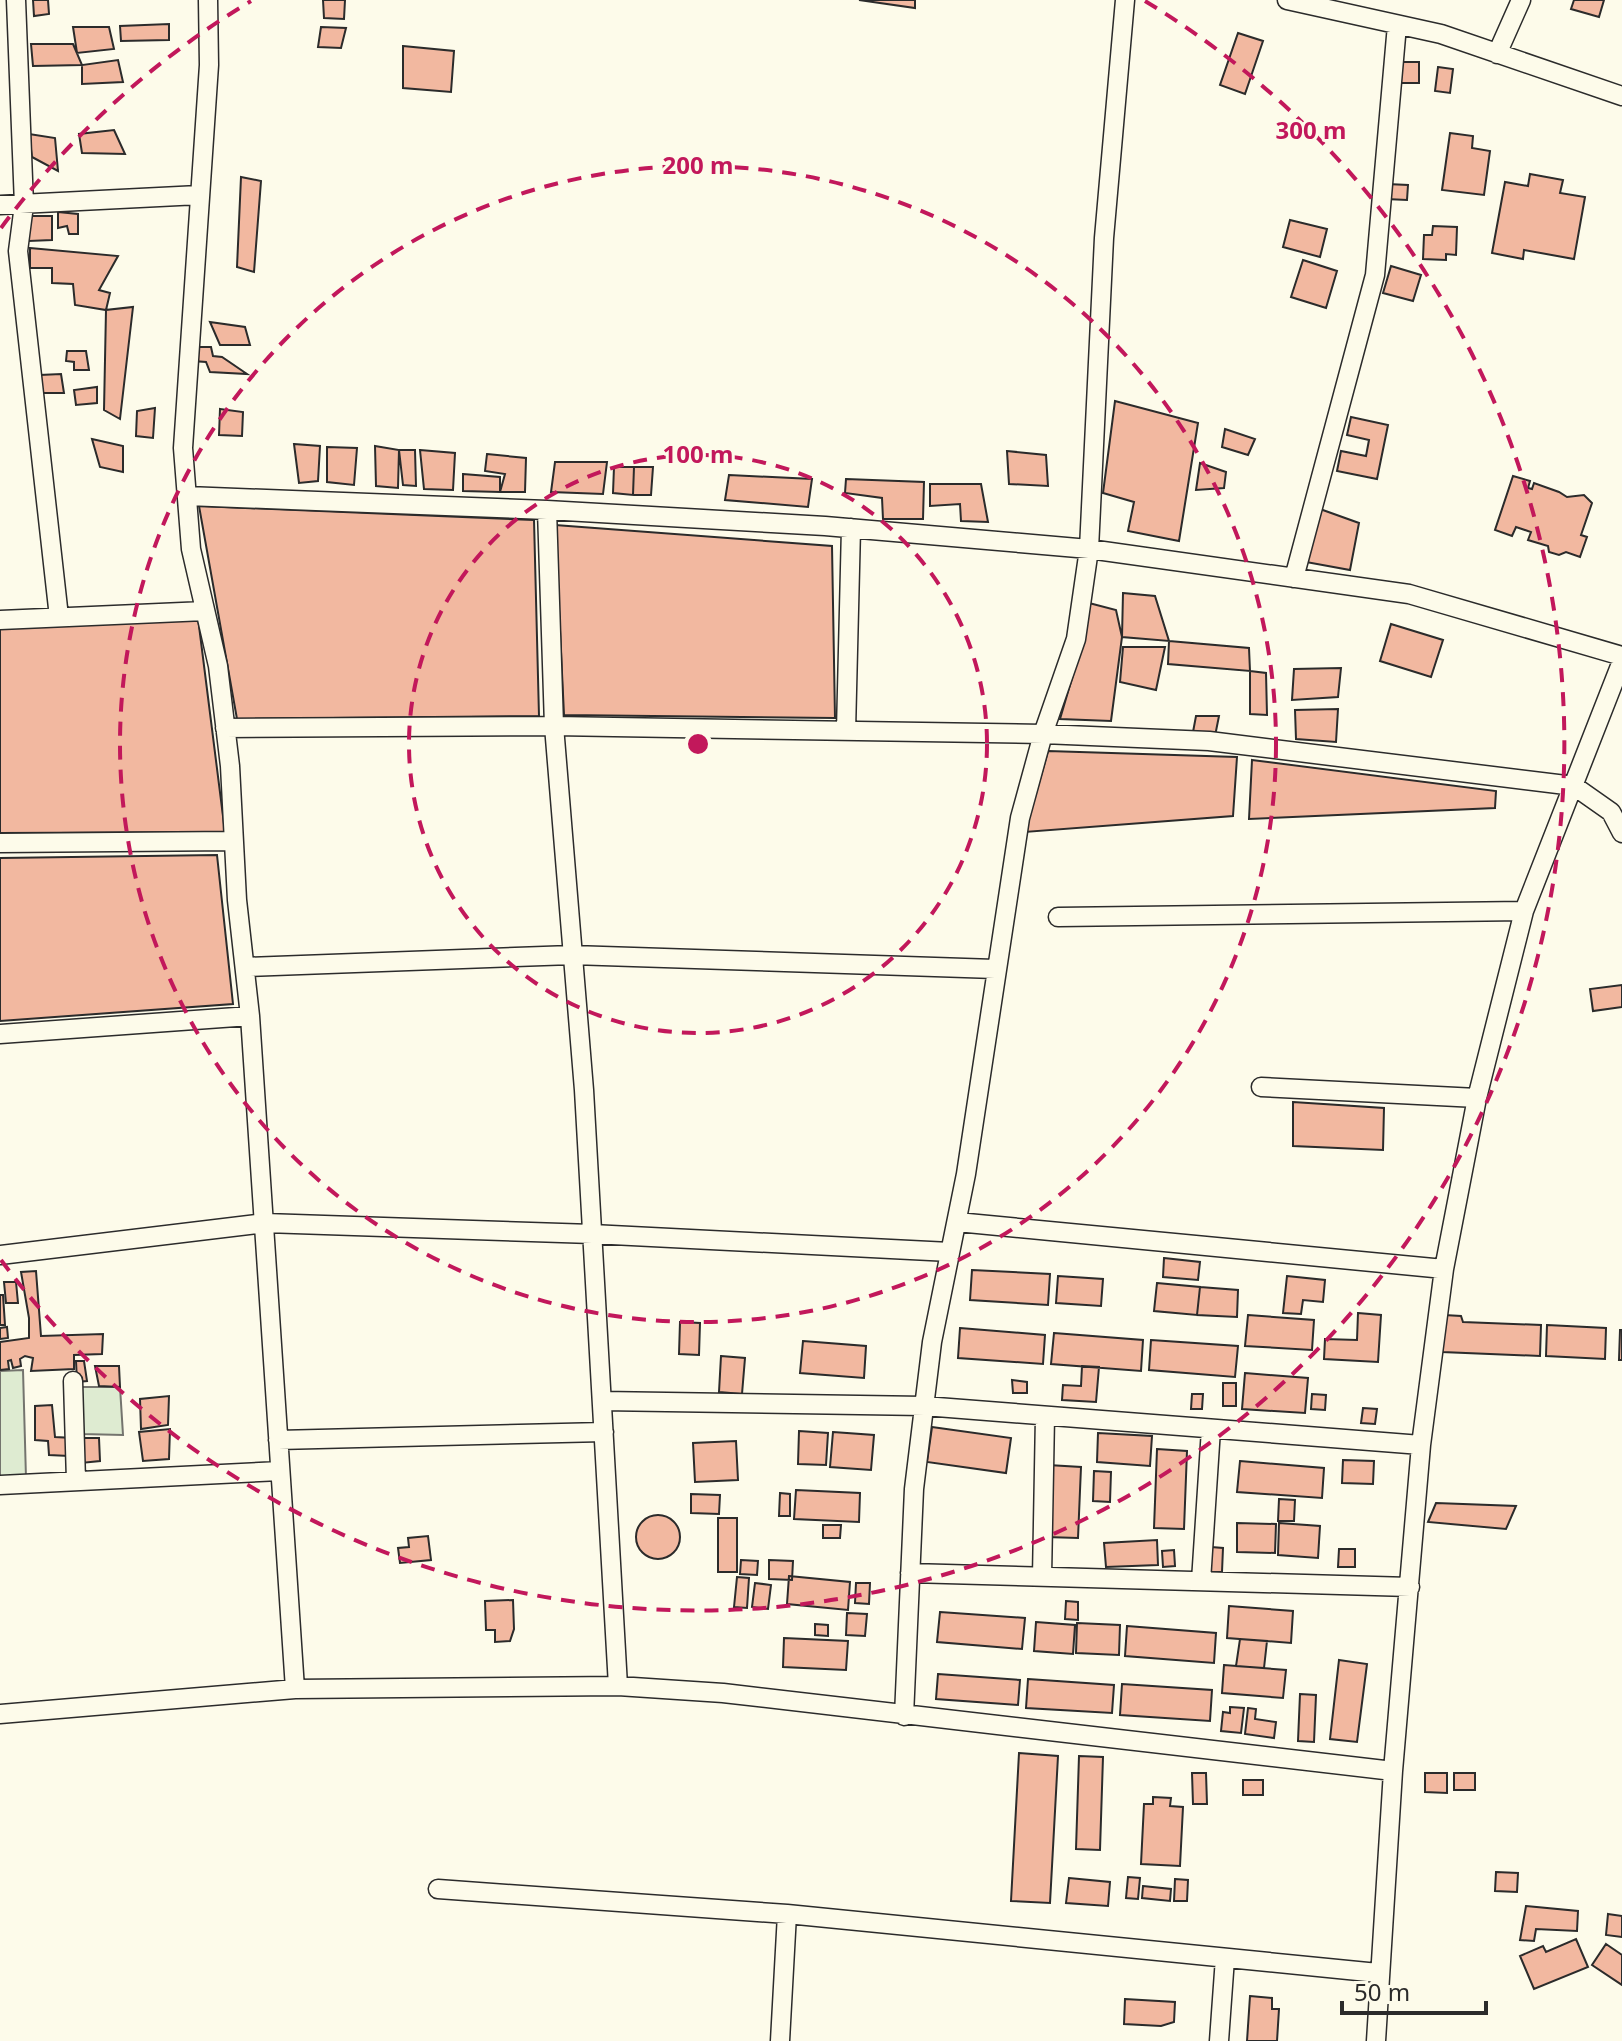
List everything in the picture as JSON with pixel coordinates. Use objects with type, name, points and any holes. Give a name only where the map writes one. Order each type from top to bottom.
[{"type":"street","points":[[16,0],[24,205],[18,251],[59,617]]},
{"type":"street","points":[[208,0],[209,65],[183,448],[191,549],[218,666],[225,728],[250,1016],[295,1689]]},
{"type":"street","points":[[904,1716],[914,1489],[932,1342],[966,1174],[1020,818],[1043,734],[1076,639],[1089,549],[1104,238],[1125,0]]},
{"type":"street","points":[[1287,0],[1441,34],[1622,96]]},
{"type":"street","points":[[1497,54],[1521,0]]},
{"type":"street","points":[[1294,578],[1375,275],[1397,25]]},
{"type":"street","points":[[0,205],[199,195]]},
{"type":"street","points":[[187,496],[547,510],[851,528],[1089,549],[1409,594],[1622,658],[1524,911],[1477,1098],[1444,1269],[1421,1445],[1393,1771],[1376,2041]]},
{"type":"street","points":[[547,510],[554,726],[584,1090],[618,1686]]},
{"type":"street","points":[[846,731],[851,528]]},
{"type":"street","points":[[0,620],[205,611]]},
{"type":"street","points":[[225,728],[554,726],[1043,734],[1209,741],[1574,786],[1611,812],[1622,833]]},
{"type":"street","points":[[0,843],[234,841]]},
{"type":"street","points":[[1058,917],[1524,911]]},
{"type":"street","points":[[245,967],[572,955],[995,969]]},
{"type":"street","points":[[0,1034],[250,1016]]},
{"type":"street","points":[[1261,1087],[1477,1098]]},
{"type":"street","points":[[957,1222],[1444,1269]]},
{"type":"street","points":[[0,1255],[265,1223],[592,1234],[950,1252]]},
{"type":"street","points":[[73,1381],[76,1481]]},
{"type":"street","points":[[602,1401],[924,1406],[1421,1445]]},
{"type":"street","points":[[1042,1577],[1045,1416]]},
{"type":"street","points":[[1201,1581],[1211,1429]]},
{"type":"street","points":[[278,1440],[604,1432]]},
{"type":"street","points":[[0,1485],[280,1471]]},
{"type":"street","points":[[910,1573],[1410,1587]]},
{"type":"street","points":[[0,1714],[295,1689],[618,1686],[723,1693],[1393,1771]]},
{"type":"street","points":[[438,1889],[787,1914],[1378,1973]]},
{"type":"street","points":[[780,2041],[787,1914]]},
{"type":"street","points":[[1219,2041],[1225,1958]]},
{"type":"green space","points":[[23,1370],[26,1478],[0,1480],[0,1371]]},
{"type":"green space","points":[[77,1387],[120,1387],[123,1435],[82,1434]]},
{"type":"building","points":[[33,0],[48,0],[49,14],[34,16]]},
{"type":"building","points":[[323,0],[345,0],[344,19],[324,18]]},
{"type":"building","points":[[859,0],[915,0],[915,8]]},
{"type":"building","points":[[1574,0],[1604,0],[1599,17],[1571,9]]},
{"type":"building","points":[[169,24],[169,40],[121,41],[120,26]]},
{"type":"building","points":[[73,27],[109,27],[114,49],[77,53]]},
{"type":"building","points":[[321,27],[346,28],[341,48],[318,47]]},
{"type":"building","points":[[1238,33],[1263,41],[1245,94],[1220,85]]},
{"type":"building","points":[[31,44],[73,44],[82,65],[33,66]]},
{"type":"building","points":[[403,46],[454,51],[451,92],[403,88]]},
{"type":"building","points":[[118,60],[123,82],[82,84],[82,65]]},
{"type":"building","points":[[1401,62],[1419,62],[1419,83],[1400,83]]},
{"type":"building","points":[[1438,67],[1453,69],[1450,93],[1435,91]]},
{"type":"building","points":[[114,130],[125,154],[82,153],[79,134]]},
{"type":"building","points":[[1450,133],[1473,136],[1472,148],[1490,151],[1484,195],[1442,190]]},
{"type":"building","points":[[29,134],[55,138],[58,171],[32,157]]},
{"type":"building","points":[[1530,174],[1563,180],[1560,193],[1585,197],[1574,259],[1524,250],[1523,259],[1492,253],[1505,182],[1528,186]]},
{"type":"building","points":[[241,177],[261,181],[254,272],[237,267]]},
{"type":"building","points":[[1387,184],[1408,185],[1407,200],[1386,199]]},
{"type":"building","points":[[58,212],[78,214],[78,234],[69,234],[67,226],[58,228]]},
{"type":"building","points":[[29,216],[52,216],[52,240],[29,241]]},
{"type":"building","points":[[1290,220],[1327,229],[1320,257],[1283,247]]},
{"type":"building","points":[[1433,226],[1457,227],[1456,255],[1446,254],[1446,260],[1423,259],[1424,235],[1432,235]]},
{"type":"building","points":[[30,248],[118,256],[99,290],[110,293],[106,310],[75,305],[73,284],[52,283],[52,268],[30,268]]},
{"type":"building","points":[[1303,260],[1337,271],[1326,308],[1291,297]]},
{"type":"building","points":[[1391,266],[1421,275],[1413,301],[1383,293]]},
{"type":"building","points":[[133,307],[120,419],[104,410],[106,310]]},
{"type":"building","points":[[210,322],[245,327],[250,345],[220,345]]},
{"type":"building","points":[[195,347],[211,347],[213,356],[222,357],[247,374],[210,372],[206,362],[193,361]]},
{"type":"building","points":[[67,351],[86,351],[89,370],[74,370],[74,362],[66,361]]},
{"type":"building","points":[[61,374],[64,393],[42,393],[40,375]]},
{"type":"building","points":[[97,387],[97,403],[76,405],[74,390]]},
{"type":"building","points":[[1115,401],[1198,423],[1179,541],[1128,531],[1134,502],[1103,493]]},
{"type":"building","points":[[155,408],[153,438],[136,436],[137,411]]},
{"type":"building","points":[[220,409],[243,412],[242,436],[219,435]]},
{"type":"building","points":[[1351,417],[1388,425],[1377,479],[1337,471],[1341,451],[1366,456],[1369,440],[1347,435]]},
{"type":"building","points":[[1225,429],[1255,439],[1248,455],[1222,447]]},
{"type":"building","points":[[92,439],[123,446],[123,472],[100,467]]},
{"type":"building","points":[[294,444],[320,446],[318,481],[299,483]]},
{"type":"building","points":[[375,446],[399,450],[398,488],[376,486]]},
{"type":"building","points":[[327,447],[357,448],[354,485],[327,482]]},
{"type":"building","points":[[399,450],[415,450],[416,486],[403,485]]},
{"type":"building","points":[[420,450],[455,453],[453,490],[424,489]]},
{"type":"building","points":[[1007,451],[1046,455],[1048,486],[1009,484]]},
{"type":"building","points":[[487,454],[526,458],[525,492],[500,492],[505,474],[485,471]]},
{"type":"building","points":[[555,462],[607,462],[603,494],[551,492]]},
{"type":"building","points":[[1200,463],[1226,472],[1224,488],[1196,490]]},
{"type":"building","points":[[614,467],[634,467],[633,495],[613,493]]},
{"type":"building","points":[[634,467],[653,467],[651,495],[633,495]]},
{"type":"building","points":[[463,474],[500,477],[500,492],[463,491]]},
{"type":"building","points":[[729,475],[812,479],[808,507],[725,500]]},
{"type":"building","points":[[1513,476],[1530,481],[1528,488],[1532,489],[1534,483],[1567,497],[1584,495],[1592,503],[1581,535],[1587,537],[1580,557],[1566,552],[1559,555],[1549,552],[1548,546],[1528,540],[1531,532],[1516,527],[1512,536],[1495,530]]},
{"type":"building","points":[[846,479],[924,482],[923,519],[883,519],[882,498],[845,493]]},
{"type":"building","points":[[930,484],[981,484],[988,522],[961,521],[960,504],[930,506]]},
{"type":"building","points":[[199,506],[534,520],[539,716],[237,719]]},
{"type":"building","points":[[1320,509],[1359,523],[1350,570],[1306,562]]},
{"type":"building","points":[[555,525],[832,546],[835,718],[564,715]]},
{"type":"building","points":[[1123,593],[1155,596],[1169,641],[1122,637]]},
{"type":"building","points":[[1089,603],[1116,610],[1122,637],[1111,721],[1060,719],[1082,644]]},
{"type":"building","points":[[198,618],[225,832],[0,833],[0,627]]},
{"type":"building","points":[[1391,624],[1443,640],[1431,677],[1380,661]]},
{"type":"building","points":[[1169,641],[1249,648],[1250,671],[1168,664]]},
{"type":"building","points":[[1123,647],[1165,647],[1156,690],[1120,682]]},
{"type":"building","points":[[1341,668],[1338,697],[1292,700],[1294,669]]},
{"type":"building","points":[[1250,671],[1266,673],[1267,715],[1250,714]]},
{"type":"building","points":[[1338,709],[1336,742],[1296,739],[1295,710]]},
{"type":"building","points":[[1196,716],[1219,716],[1215,736],[1193,732]]},
{"type":"building","points":[[1048,751],[1237,757],[1233,816],[1025,832]]},
{"type":"building","points":[[1252,760],[1496,791],[1495,808],[1249,819]]},
{"type":"building","points":[[217,855],[233,1004],[0,1021],[0,858]]},
{"type":"building","points":[[1622,985],[1622,1007],[1593,1011],[1590,989]]},
{"type":"building","points":[[1293,1102],[1384,1108],[1383,1150],[1293,1146]]},
{"type":"building","points":[[1164,1258],[1200,1262],[1198,1280],[1163,1277]]},
{"type":"building","points":[[972,1270],[1050,1274],[1048,1305],[970,1300]]},
{"type":"building","points":[[36,1271],[41,1336],[103,1334],[102,1354],[74,1355],[74,1369],[31,1371],[33,1358],[25,1356],[20,1359],[21,1366],[13,1368],[11,1360],[8,1361],[9,1369],[0,1370],[0,1342],[29,1338],[29,1318],[21,1272]]},
{"type":"building","points":[[1058,1276],[1103,1279],[1101,1306],[1056,1303]]},
{"type":"building","points":[[1287,1276],[1325,1280],[1323,1302],[1303,1300],[1301,1314],[1283,1313]]},
{"type":"building","points":[[4,1282],[16,1282],[18,1303],[6,1303]]},
{"type":"building","points":[[1157,1283],[1200,1287],[1197,1315],[1154,1311]]},
{"type":"building","points":[[1200,1287],[1238,1290],[1237,1317],[1197,1315]]},
{"type":"building","points":[[0,1295],[3,1295],[5,1325],[0,1325]]},
{"type":"building","points":[[1358,1313],[1381,1315],[1378,1362],[1324,1359],[1325,1339],[1357,1340]]},
{"type":"building","points":[[1248,1315],[1314,1320],[1312,1350],[1245,1346]]},
{"type":"building","points":[[1444,1315],[1461,1316],[1463,1322],[1541,1325],[1540,1356],[1442,1352]]},
{"type":"building","points":[[680,1322],[700,1323],[699,1355],[679,1354]]},
{"type":"building","points":[[1547,1325],[1606,1328],[1605,1359],[1546,1356]]},
{"type":"building","points":[[7,1327],[8,1338],[0,1339],[0,1328]]},
{"type":"building","points":[[960,1328],[1045,1335],[1043,1364],[958,1358]]},
{"type":"building","points":[[1622,1330],[1622,1360],[1619,1360]]},
{"type":"building","points":[[1054,1333],[1143,1340],[1141,1371],[1051,1364]]},
{"type":"building","points":[[1151,1340],[1238,1346],[1235,1377],[1149,1370]]},
{"type":"building","points":[[803,1341],[866,1346],[864,1378],[800,1373]]},
{"type":"building","points":[[721,1356],[745,1358],[742,1394],[719,1392]]},
{"type":"building","points":[[76,1361],[84,1361],[87,1381],[77,1382]]},
{"type":"building","points":[[95,1366],[119,1366],[120,1387],[99,1386]]},
{"type":"building","points":[[1082,1366],[1099,1367],[1096,1402],[1062,1400],[1063,1385],[1081,1386]]},
{"type":"building","points":[[1245,1373],[1308,1378],[1305,1413],[1242,1409]]},
{"type":"building","points":[[1012,1380],[1027,1382],[1027,1393],[1013,1393]]},
{"type":"building","points":[[1223,1383],[1236,1383],[1236,1406],[1223,1406]]},
{"type":"building","points":[[1192,1394],[1203,1394],[1202,1409],[1191,1409]]},
{"type":"building","points":[[1312,1394],[1326,1395],[1325,1410],[1311,1409]]},
{"type":"building","points":[[169,1396],[168,1425],[141,1429],[140,1399]]},
{"type":"building","points":[[52,1405],[55,1437],[73,1438],[69,1456],[49,1455],[48,1441],[35,1440],[35,1406]]},
{"type":"building","points":[[1363,1408],[1377,1409],[1375,1424],[1361,1423]]},
{"type":"building","points":[[932,1427],[1011,1438],[1006,1473],[927,1462]]},
{"type":"building","points":[[170,1429],[169,1459],[143,1461],[139,1432]]},
{"type":"building","points":[[799,1431],[828,1433],[826,1465],[798,1464]]},
{"type":"building","points":[[833,1432],[874,1435],[871,1470],[830,1467]]},
{"type":"building","points":[[1098,1433],[1152,1436],[1150,1466],[1097,1462]]},
{"type":"building","points":[[80,1438],[99,1438],[100,1461],[81,1463]]},
{"type":"building","points":[[736,1441],[738,1480],[695,1482],[693,1443]]},
{"type":"building","points":[[1157,1449],[1187,1451],[1184,1529],[1154,1528]]},
{"type":"building","points":[[1343,1460],[1374,1461],[1373,1484],[1342,1483]]},
{"type":"building","points":[[1240,1461],[1324,1468],[1322,1498],[1237,1492]]},
{"type":"building","points":[[1048,1465],[1081,1467],[1078,1538],[1046,1537]]},
{"type":"building","points":[[1094,1471],[1111,1472],[1110,1502],[1093,1501]]},
{"type":"building","points":[[796,1490],[860,1493],[859,1522],[794,1519]]},
{"type":"building","points":[[780,1493],[790,1494],[790,1516],[779,1516]]},
{"type":"building","points":[[691,1494],[720,1495],[719,1514],[691,1513]]},
{"type":"building","points":[[1279,1499],[1295,1500],[1294,1521],[1278,1521]]},
{"type":"building","points":[[1436,1503],[1516,1506],[1506,1529],[1428,1522]]},
{"type":"building","points":[[658,1515],[674,1521],[680,1537],[674,1553],[658,1559],[642,1553],[636,1537],[642,1521]]},
{"type":"building","points":[[718,1518],[737,1518],[737,1572],[718,1572]]},
{"type":"building","points":[[1237,1523],[1276,1524],[1275,1553],[1237,1552]]},
{"type":"building","points":[[1279,1523],[1320,1526],[1318,1558],[1278,1555]]},
{"type":"building","points":[[823,1525],[841,1525],[840,1538],[823,1538]]},
{"type":"building","points":[[428,1536],[431,1560],[400,1563],[398,1548],[409,1547],[408,1538]]},
{"type":"building","points":[[1157,1540],[1158,1565],[1106,1567],[1104,1543]]},
{"type":"building","points":[[1211,1547],[1223,1548],[1222,1572],[1210,1572]]},
{"type":"building","points":[[1339,1549],[1355,1549],[1355,1567],[1338,1567]]},
{"type":"building","points":[[1174,1550],[1175,1566],[1163,1567],[1162,1551]]},
{"type":"building","points":[[741,1560],[758,1561],[757,1575],[740,1574]]},
{"type":"building","points":[[769,1560],[793,1561],[792,1580],[769,1579]]},
{"type":"building","points":[[789,1576],[850,1582],[848,1610],[787,1604]]},
{"type":"building","points":[[737,1577],[749,1578],[747,1608],[734,1607]]},
{"type":"building","points":[[755,1583],[771,1585],[768,1609],[752,1607]]},
{"type":"building","points":[[856,1583],[870,1583],[869,1604],[855,1603]]},
{"type":"building","points":[[513,1600],[514,1629],[510,1641],[495,1642],[495,1630],[486,1630],[485,1601]]},
{"type":"building","points":[[1066,1601],[1078,1602],[1078,1620],[1065,1619]]},
{"type":"building","points":[[1229,1606],[1293,1611],[1291,1643],[1227,1638]]},
{"type":"building","points":[[940,1612],[1025,1618],[1022,1649],[937,1642]]},
{"type":"building","points":[[847,1613],[867,1614],[865,1636],[846,1635]]},
{"type":"building","points":[[1036,1622],[1075,1625],[1073,1654],[1034,1651]]},
{"type":"building","points":[[1077,1623],[1120,1625],[1119,1655],[1076,1653]]},
{"type":"building","points":[[815,1624],[828,1625],[828,1636],[815,1635]]},
{"type":"building","points":[[1127,1626],[1216,1633],[1214,1663],[1125,1656]]},
{"type":"building","points":[[784,1638],[848,1641],[846,1670],[783,1667]]},
{"type":"building","points":[[1240,1639],[1267,1641],[1264,1668],[1236,1666]]},
{"type":"building","points":[[1339,1660],[1367,1664],[1357,1742],[1330,1739]]},
{"type":"building","points":[[1224,1665],[1286,1670],[1283,1698],[1222,1693]]},
{"type":"building","points":[[938,1674],[1020,1680],[1018,1705],[936,1699]]},
{"type":"building","points":[[1028,1679],[1114,1685],[1112,1713],[1026,1708]]},
{"type":"building","points":[[1122,1684],[1212,1690],[1210,1721],[1120,1715]]},
{"type":"building","points":[[1300,1694],[1316,1695],[1314,1742],[1298,1741]]},
{"type":"building","points":[[1230,1707],[1244,1708],[1241,1733],[1221,1731],[1223,1712],[1230,1713]]},
{"type":"building","points":[[1248,1708],[1256,1709],[1255,1719],[1276,1722],[1274,1738],[1245,1734]]},
{"type":"building","points":[[1019,1753],[1058,1756],[1050,1903],[1011,1901]]},
{"type":"building","points":[[1079,1756],[1103,1757],[1100,1850],[1076,1849]]},
{"type":"building","points":[[1192,1773],[1206,1773],[1207,1804],[1193,1804]]},
{"type":"building","points":[[1425,1773],[1447,1773],[1447,1793],[1425,1792]]},
{"type":"building","points":[[1454,1773],[1475,1773],[1475,1790],[1454,1790]]},
{"type":"building","points":[[1243,1780],[1263,1780],[1263,1795],[1243,1795]]},
{"type":"building","points":[[1153,1797],[1171,1798],[1170,1806],[1183,1807],[1180,1866],[1141,1864],[1144,1804],[1153,1804]]},
{"type":"building","points":[[1496,1872],[1518,1873],[1517,1892],[1495,1891]]},
{"type":"building","points":[[1128,1877],[1140,1878],[1138,1899],[1126,1898]]},
{"type":"building","points":[[1069,1878],[1110,1882],[1108,1906],[1066,1903]]},
{"type":"building","points":[[1175,1879],[1188,1880],[1187,1901],[1174,1901]]},
{"type":"building","points":[[1143,1886],[1171,1889],[1170,1901],[1142,1898]]},
{"type":"building","points":[[1526,1906],[1578,1911],[1577,1931],[1536,1929],[1534,1941],[1520,1940]]},
{"type":"building","points":[[1608,1914],[1622,1916],[1622,1937],[1606,1935]]},
{"type":"building","points":[[1576,1939],[1588,1967],[1534,1989],[1520,1956],[1543,1946],[1546,1952]]},
{"type":"building","points":[[1606,1944],[1622,1955],[1622,1985],[1592,1965]]},
{"type":"building","points":[[1250,1996],[1272,1998],[1272,2009],[1279,2009],[1277,2041],[1247,2041]]},
{"type":"building","points":[[1125,1999],[1175,2002],[1174,2022],[1161,2026],[1124,2024]]}]
